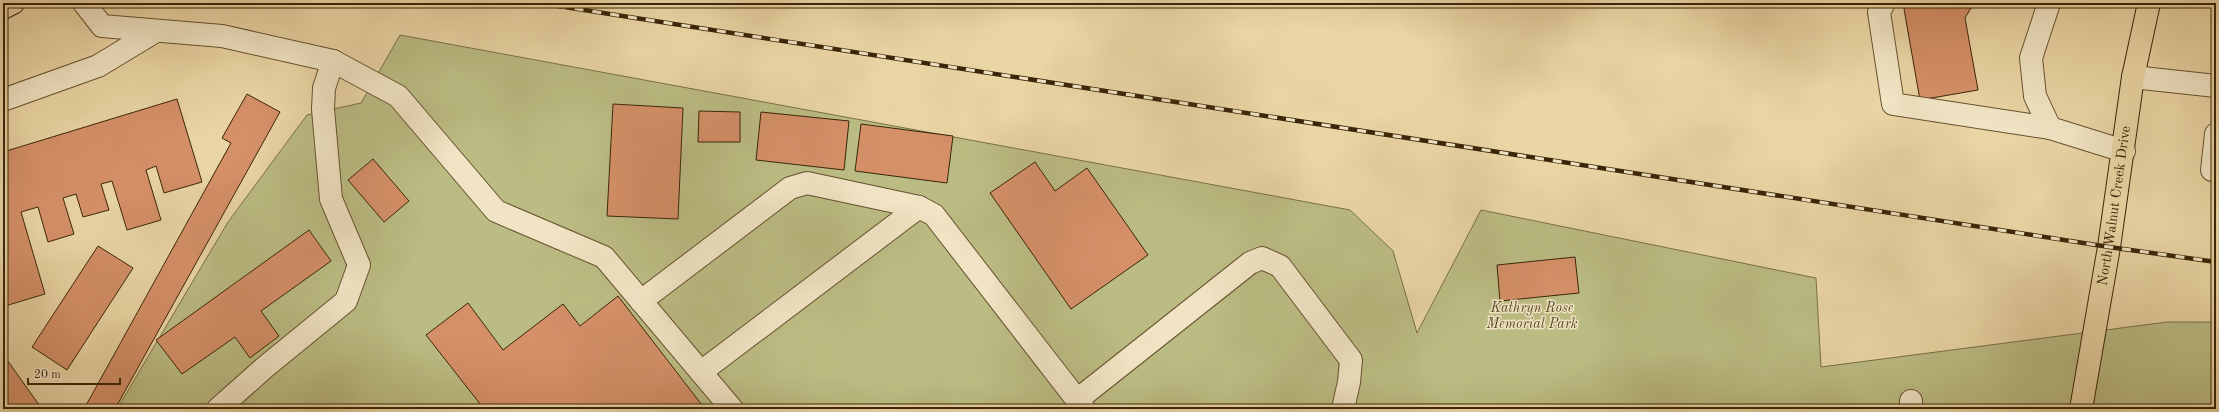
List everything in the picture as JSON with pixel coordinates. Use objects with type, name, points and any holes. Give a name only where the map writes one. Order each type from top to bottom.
[{"type":"main road","points":[[3,8],[13,3]]},
{"type":"main road","name":"North Walnut Creek Drive","points":[[2081,409],[2124,151],[2133,77],[2149,3]]},
{"type":"lane","points":[[84,3],[102,26],[222,36],[333,61],[398,96],[496,211],[604,257],[732,409]]},
{"type":"lane","points":[[1884,3],[1879,12],[1893,104],[2050,128],[2124,151]]},
{"type":"lane","points":[[2049,3],[2031,58],[2035,96],[2050,128]]},
{"type":"lane","points":[[3,100],[98,66],[156,31]]},
{"type":"lane","points":[[218,409],[264,368],[346,301],[359,265],[331,199],[323,109],[324,88],[333,61]]},
{"type":"lane","points":[[2133,77],[2216,86]]},
{"type":"lane","points":[[2212,170],[2216,134]]},
{"type":"lane","points":[[641,302],[790,188],[807,183],[919,208],[934,215],[1081,404],[1250,263],[1262,258],[1280,266],[1351,360],[1349,382],[1343,409]]},
{"type":"lane","points":[[701,372],[919,208]]},
{"type":"green space","name":"Kathryn Rose Memorial Park","points":[[400,35],[1350,210],[1393,251],[1417,333],[1481,210],[1816,278],[1821,367],[2167,322],[2216,322],[2216,409],[117,409],[228,222],[307,115],[361,103]]},
{"type":"building","points":[[1908,3],[1974,3],[1965,18],[1978,90],[1920,100],[1904,9]]},
{"type":"building","points":[[247,94],[280,112],[115,409],[84,409],[231,143],[222,138]]},
{"type":"building","points":[[177,99],[202,182],[164,193],[156,166],[146,170],[161,220],[127,230],[112,181],[101,184],[109,210],[83,217],[76,194],[63,198],[74,234],[48,242],[38,207],[21,212],[45,294],[5,306],[3,299],[3,152]]},
{"type":"building","points":[[613,104],[683,108],[678,219],[607,216]]},
{"type":"building","points":[[699,111],[740,112],[740,142],[698,142]]},
{"type":"building","points":[[761,112],[849,121],[844,170],[756,160]]},
{"type":"building","points":[[861,124],[953,136],[947,183],[855,171]]},
{"type":"building","points":[[373,159],[409,201],[384,222],[348,180]]},
{"type":"building","points":[[1035,162],[1055,191],[1087,168],[1148,255],[1071,309],[990,193]]},
{"type":"building","points":[[309,230],[331,261],[261,311],[279,336],[250,358],[235,337],[182,374],[156,340]]},
{"type":"building","points":[[98,246],[133,268],[67,370],[32,347]]},
{"type":"building","points":[[1575,257],[1579,293],[1500,301],[1497,265]]},
{"type":"building","points":[[618,296],[705,409],[484,409],[426,335],[468,303],[503,350],[563,304],[580,326]]},
{"type":"building","points":[[5,357],[42,409],[8,409],[3,403]]},
{"type":"railway","points":[[539,3],[2109,247],[2216,262]]}]
